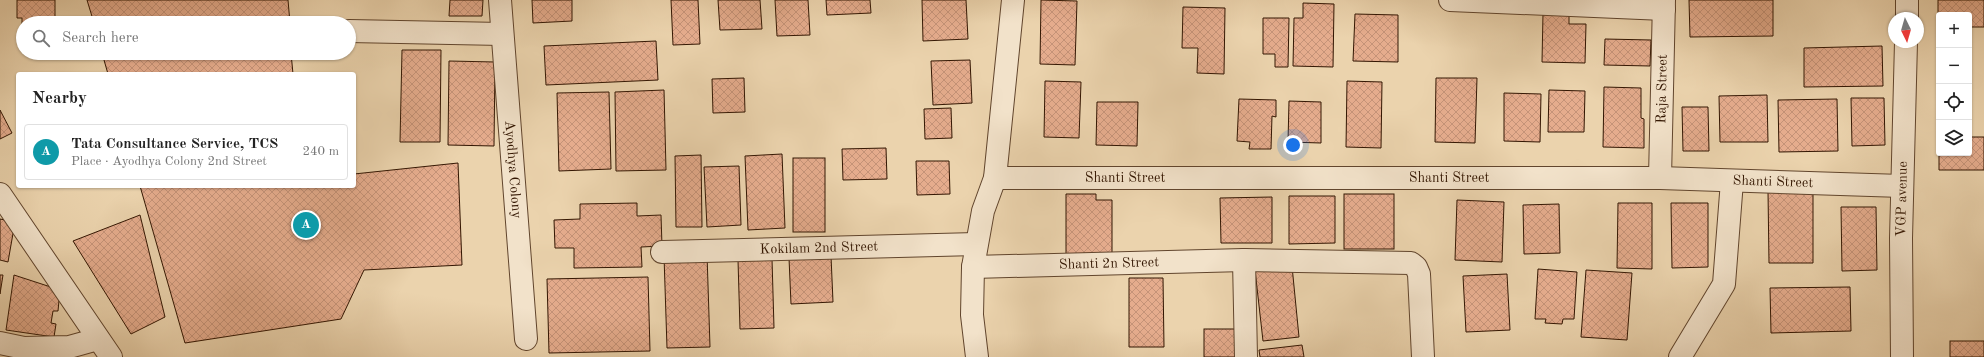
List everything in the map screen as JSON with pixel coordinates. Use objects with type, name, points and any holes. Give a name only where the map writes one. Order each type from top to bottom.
[{"type":"street","name":"Ayodhya Colony","points":[[500,0],[526,339]]},
{"type":"street","points":[[977,357],[972,315],[973,267],[983,211],[995,178],[1014,0]]},
{"type":"street","points":[[1450,0],[1664,4]]},
{"type":"street","points":[[1907,0],[1907,12]]},
{"type":"street","name":"Raja Street","points":[[1660,178],[1664,4]]},
{"type":"street","points":[[356,31],[502,34]]},
{"type":"street","name":"VGP avenue","points":[[1902,357],[1902,186],[1906,48]]},
{"type":"street","name":"Shanti Street","points":[[995,178],[1660,178],[1902,186]]},
{"type":"street","points":[[1680,357],[1724,284],[1732,181]]},
{"type":"street","points":[[0,194],[8,214],[111,357]]},
{"type":"street","name":"Kokilam 2nd Street","points":[[662,252],[976,244]]},
{"type":"street","points":[[1244,260],[1246,357]]},
{"type":"street","name":"Shanti 2n Street","points":[[973,267],[1244,260],[1411,263],[1416,267],[1419,274],[1423,357]]},
{"type":"street","points":[[0,343],[24,348],[69,347],[98,339]]},
{"type":"building","points":[[17,0],[55,0],[55,16],[17,16]]},
{"type":"building","points":[[87,0],[288,0],[289,16],[92,16]]},
{"type":"building","points":[[450,0],[483,0],[482,16],[449,16]]},
{"type":"building","points":[[532,0],[572,0],[572,21],[533,23]]},
{"type":"building","points":[[671,0],[698,0],[700,44],[673,45]]},
{"type":"building","points":[[718,0],[760,0],[762,29],[720,30]]},
{"type":"building","points":[[775,0],[808,0],[810,35],[777,36]]},
{"type":"building","points":[[826,0],[870,0],[871,13],[827,15]]},
{"type":"building","points":[[922,0],[966,0],[968,39],[923,41]]},
{"type":"building","points":[[1041,0],[1077,1],[1075,65],[1040,64]]},
{"type":"building","points":[[1689,0],[1773,0],[1773,36],[1690,37]]},
{"type":"building","points":[[1938,0],[1984,0],[1984,27],[1972,27],[1972,12],[1938,12]]},
{"type":"building","points":[[1303,3],[1334,4],[1333,67],[1293,66],[1294,18],[1303,18]]},
{"type":"building","points":[[1183,7],[1225,8],[1224,74],[1197,73],[1198,48],[1182,48]]},
{"type":"building","points":[[1543,13],[1569,13],[1569,24],[1586,24],[1585,63],[1542,62]]},
{"type":"building","points":[[1355,14],[1398,15],[1398,62],[1353,61]]},
{"type":"building","points":[[1263,18],[1289,18],[1288,67],[1275,67],[1275,54],[1263,54]]},
{"type":"building","points":[[1605,39],[1651,40],[1650,66],[1604,65]]},
{"type":"building","points":[[656,41],[658,80],[546,85],[544,46]]},
{"type":"building","points":[[1882,46],[1883,86],[1804,87],[1804,48]]},
{"type":"building","points":[[402,50],[441,50],[440,142],[400,142]]},
{"type":"building","points":[[104,60],[292,60],[293,72],[107,72]]},
{"type":"building","points":[[970,60],[972,103],[933,105],[931,61]]},
{"type":"building","points":[[449,61],[495,62],[494,146],[448,145]]},
{"type":"building","points":[[744,78],[745,112],[713,113],[712,79]]},
{"type":"building","points":[[1436,78],[1477,78],[1475,143],[1435,142]]},
{"type":"building","points":[[1045,81],[1081,82],[1079,138],[1044,137]]},
{"type":"building","points":[[1347,81],[1382,82],[1381,148],[1346,147]]},
{"type":"building","points":[[1604,87],[1641,88],[1641,118],[1644,119],[1644,148],[1603,147]]},
{"type":"building","points":[[664,90],[666,170],[616,171],[615,92]]},
{"type":"building","points":[[1549,90],[1585,91],[1584,132],[1548,132]]},
{"type":"building","points":[[609,92],[611,169],[559,171],[557,93]]},
{"type":"building","points":[[1504,93],[1541,94],[1540,142],[1504,141]]},
{"type":"building","points":[[1767,95],[1768,142],[1720,142],[1719,96]]},
{"type":"building","points":[[1851,98],[1884,98],[1885,145],[1852,146]]},
{"type":"building","points":[[1239,99],[1276,100],[1276,117],[1272,116],[1271,149],[1249,149],[1250,142],[1237,141]]},
{"type":"building","points":[[1837,99],[1838,151],[1779,152],[1778,100]]},
{"type":"building","points":[[1289,101],[1321,102],[1321,143],[1288,142]]},
{"type":"building","points":[[1097,102],[1138,102],[1137,146],[1096,145]]},
{"type":"building","points":[[1682,107],[1708,107],[1709,151],[1683,151]]},
{"type":"building","points":[[951,108],[952,138],[925,139],[924,109]]},
{"type":"building","points":[[0,110],[12,133],[0,139]]},
{"type":"building","points":[[1972,137],[1984,137],[1984,170],[1939,170],[1939,156],[1972,156]]},
{"type":"building","points":[[886,148],[887,179],[843,180],[842,149]]},
{"type":"building","points":[[782,154],[785,228],[748,230],[745,156]]},
{"type":"building","points":[[701,155],[702,227],[676,227],[675,156]]},
{"type":"building","points":[[793,158],[825,158],[825,232],[793,232]]},
{"type":"building","points":[[916,161],[949,161],[950,194],[917,195]]},
{"type":"building","points":[[458,163],[462,265],[364,270],[341,319],[185,343],[141,188],[356,188],[356,174]]},
{"type":"building","points":[[739,166],[741,225],[707,227],[704,167]]},
{"type":"building","points":[[1768,191],[1813,191],[1813,263],[1769,263]]},
{"type":"building","points":[[1066,194],[1096,194],[1096,200],[1112,200],[1112,257],[1066,257]]},
{"type":"building","points":[[1344,194],[1394,194],[1394,249],[1344,249]]},
{"type":"building","points":[[1289,196],[1335,196],[1335,243],[1289,244]]},
{"type":"building","points":[[1272,197],[1272,243],[1221,243],[1220,198]]},
{"type":"building","points":[[1457,200],[1504,202],[1502,262],[1455,260]]},
{"type":"building","points":[[637,203],[637,216],[661,215],[662,246],[641,247],[642,267],[574,268],[574,248],[555,248],[554,220],[580,219],[580,204]]},
{"type":"building","points":[[1618,203],[1652,203],[1652,269],[1617,268]]},
{"type":"building","points":[[1671,203],[1708,203],[1708,267],[1672,268]]},
{"type":"building","points":[[1559,204],[1560,253],[1524,254],[1523,205]]},
{"type":"building","points":[[1841,207],[1876,207],[1877,270],[1842,271]]},
{"type":"building","points":[[140,215],[165,317],[131,334],[73,241]]},
{"type":"building","points":[[0,219],[15,222],[8,262],[0,260]]},
{"type":"building","points":[[707,254],[710,347],[667,348],[664,256]]},
{"type":"building","points":[[831,256],[833,302],[791,304],[789,258]]},
{"type":"building","points":[[772,259],[774,328],[740,329],[738,260]]},
{"type":"building","points":[[1292,266],[1299,337],[1263,341],[1255,270]]},
{"type":"building","points":[[1538,269],[1577,272],[1574,319],[1563,319],[1562,324],[1545,323],[1546,319],[1535,319]]},
{"type":"building","points":[[1586,270],[1632,273],[1627,340],[1581,337]]},
{"type":"building","points":[[1507,274],[1510,330],[1466,332],[1463,276]]},
{"type":"building","points":[[0,275],[3,275],[0,294]]},
{"type":"building","points":[[14,275],[60,290],[58,311],[53,311],[51,323],[56,324],[54,337],[6,330]]},
{"type":"building","points":[[648,277],[650,351],[549,353],[547,279]]},
{"type":"building","points":[[1129,278],[1163,278],[1164,347],[1129,347]]},
{"type":"building","points":[[1850,287],[1851,331],[1771,333],[1770,288]]},
{"type":"building","points":[[1204,329],[1241,329],[1241,357],[1204,357]]},
{"type":"building","points":[[1950,341],[1984,341],[1984,357],[1950,357]]},
{"type":"building","points":[[1302,345],[1304,357],[1260,357],[1259,350]]},
{"type":"place","name":"Tata Consultance Service, TCS","points":[[306,225]]}]
